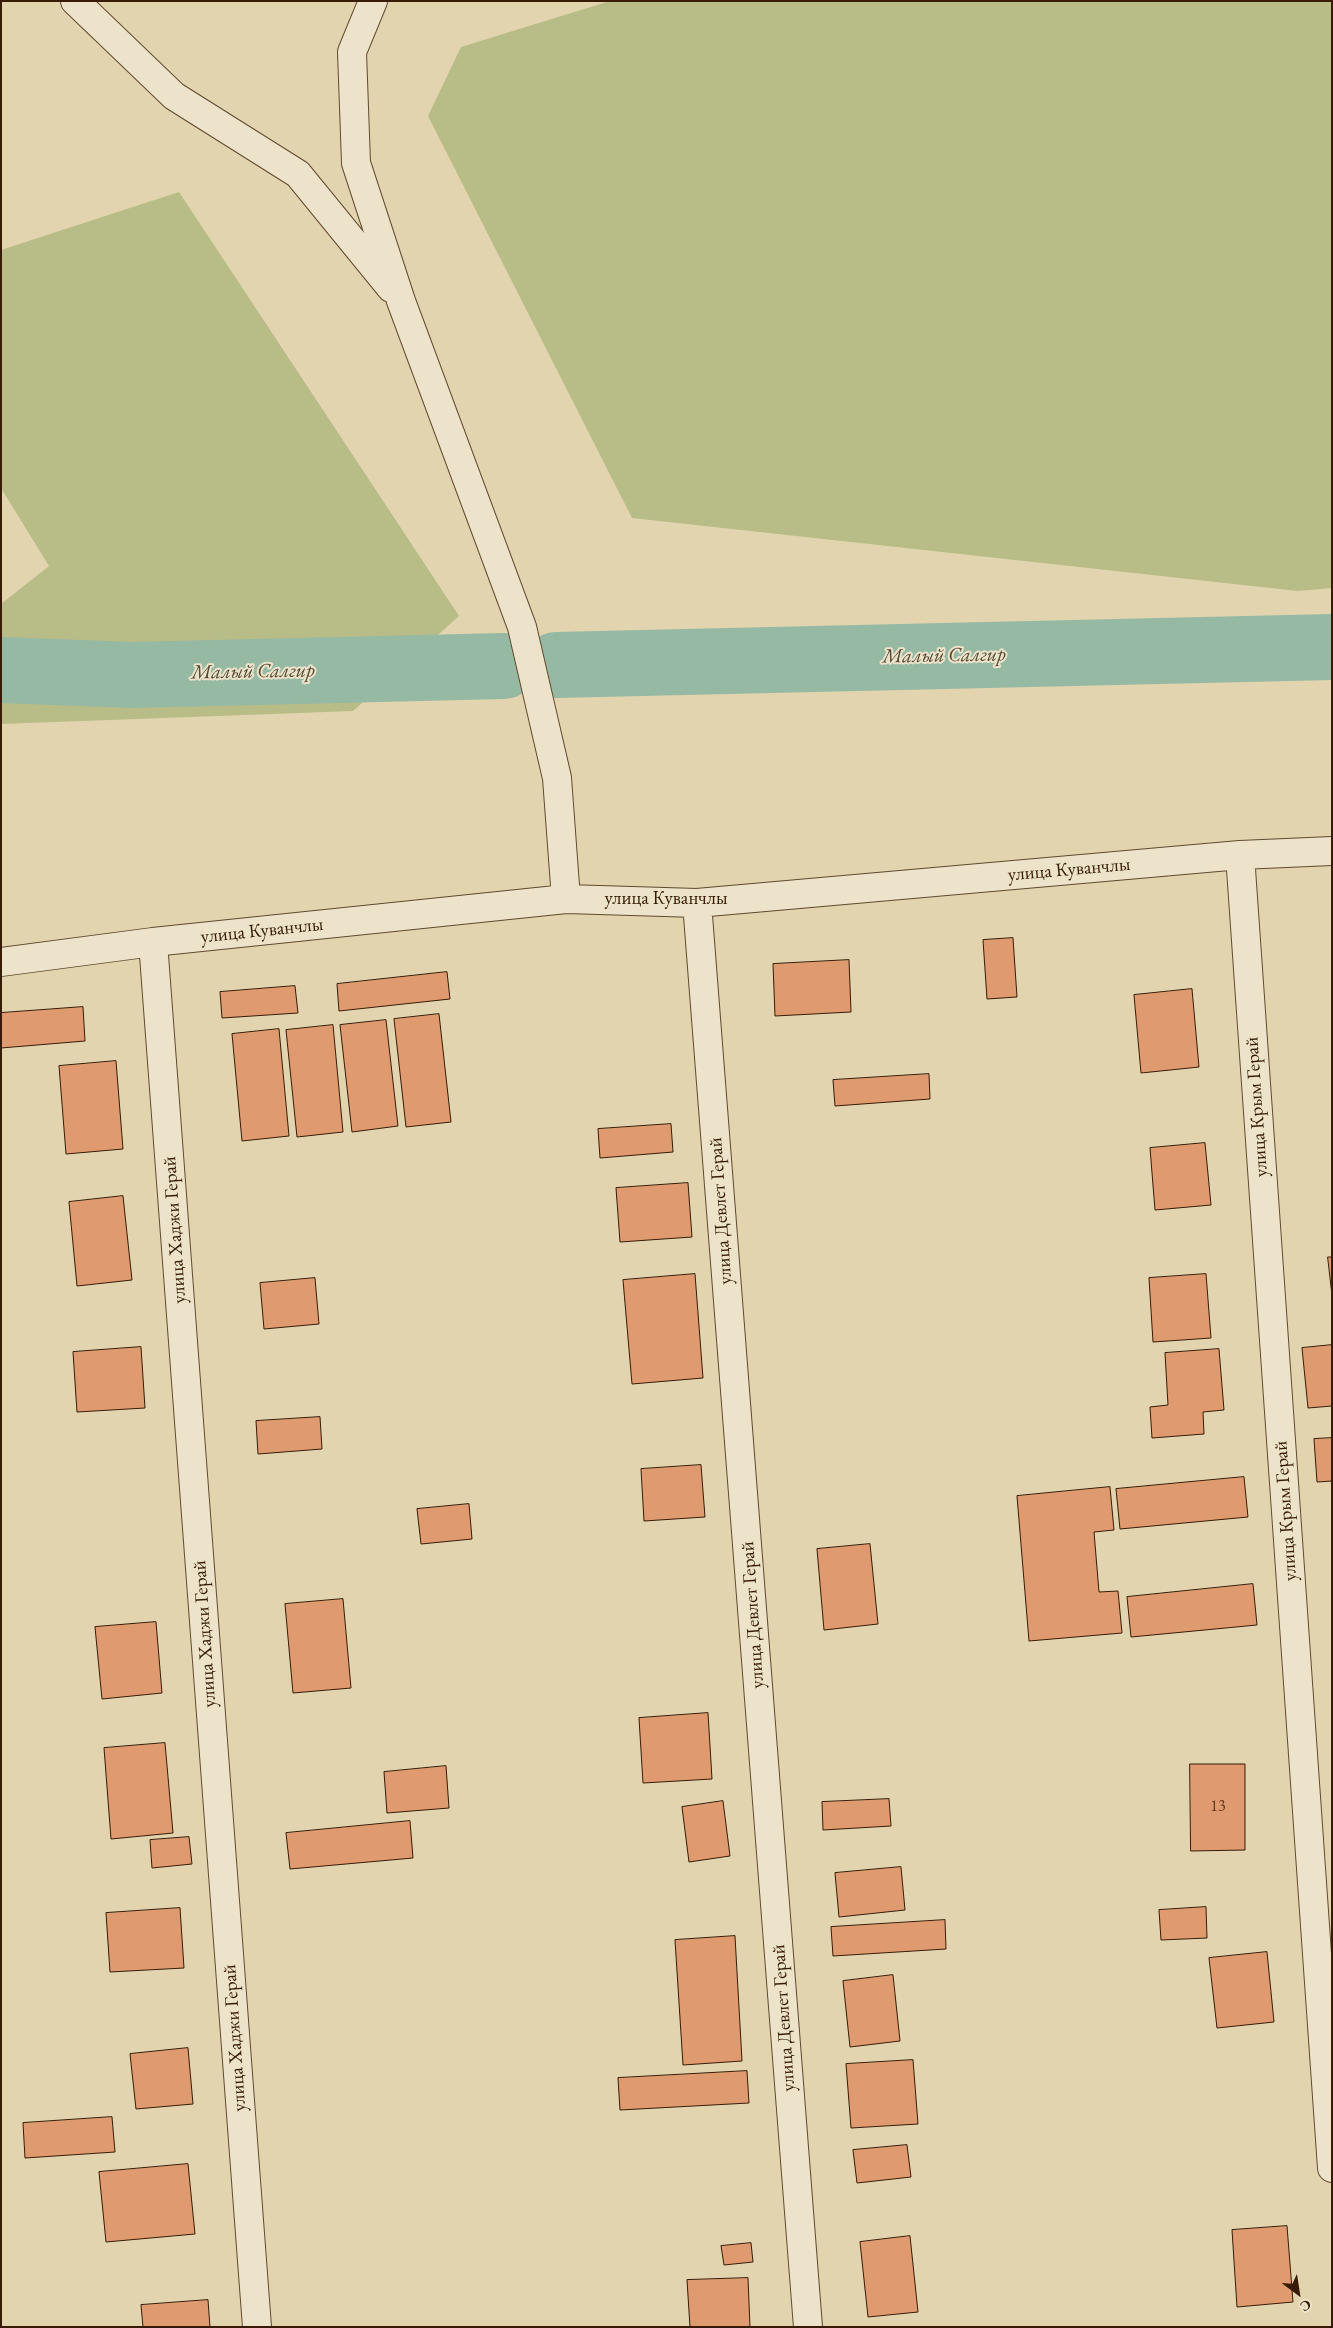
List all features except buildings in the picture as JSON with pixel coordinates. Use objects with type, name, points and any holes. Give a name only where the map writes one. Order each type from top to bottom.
[{"type":"street","points":[[75,1],[174,96],[298,174],[401,301]]},
{"type":"street","points":[[373,1],[352,52],[356,163],[401,301],[522,627],[556,778],[566,899]]},
{"type":"street","name":"улица Куванчлы","points":[[1,962],[153,942],[566,899],[697,902],[1240,855],[1332,851]]},
{"type":"street","name":"улица Крым Герай","points":[[1240,855],[1332,2168]]},
{"type":"street","name":"улица Девлет Герай","points":[[697,902],[808,2327]]},
{"type":"street","name":"улица Хаджи Герай","points":[[153,942],[257,2327]]},
{"type":"green space","points":[[610,1],[1332,1],[1332,588],[1298,591],[632,518],[428,116],[461,47]]},
{"type":"green space","points":[[179,192],[459,616],[353,711],[1,724],[1,604],[49,566],[1,488],[1,250]]},
{"type":"waterway","name":"Малый Салгир","points":[[556,665],[1332,647]]},
{"type":"waterway","name":"Малый Салгир","points":[[1,670],[132,675],[504,666]]}]
